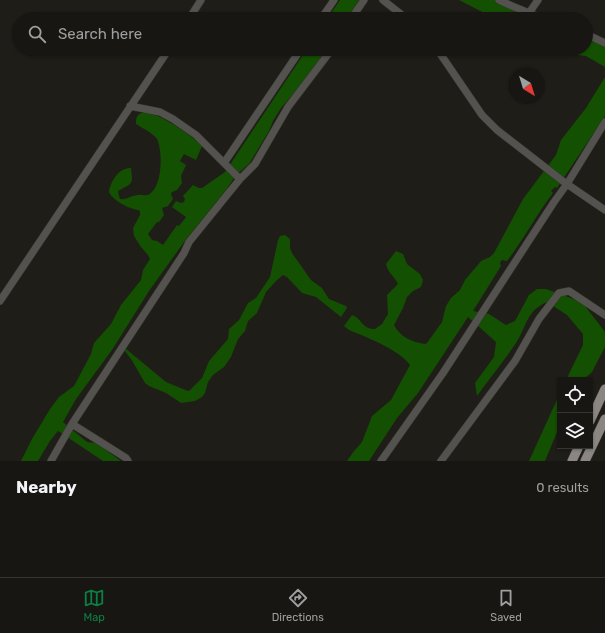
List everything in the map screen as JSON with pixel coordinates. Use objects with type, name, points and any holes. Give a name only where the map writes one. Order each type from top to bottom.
[{"type":"main road","points":[[593,415],[605,389]]},
{"type":"main road","points":[[585,461],[605,419]]},
{"type":"main road","points":[[572,461],[577,449]]},
{"type":"street","points":[[193,12],[201,0]]},
{"type":"street","points":[[326,12],[334,0]]},
{"type":"street","points":[[356,12],[364,0]]},
{"type":"street","points":[[383,0],[398,12]]},
{"type":"street","points":[[499,0],[525,12]]},
{"type":"street","points":[[530,12],[538,0]]},
{"type":"street","points":[[593,37],[605,43]]},
{"type":"street","points":[[0,301],[164,56]]},
{"type":"street","points":[[226,165],[296,56]]},
{"type":"street","points":[[51,461],[72,424],[184,254],[189,242],[238,177],[255,164],[288,107],[327,56]]},
{"type":"street","points":[[442,56],[476,106],[490,123],[545,168],[605,210]]},
{"type":"street","points":[[130,106],[160,112],[173,119],[196,135],[238,177]]},
{"type":"street","points":[[381,461],[443,372],[605,122]]},
{"type":"street","points":[[441,461],[470,420],[507,373],[539,319],[558,293],[569,291],[605,315]]},
{"type":"street","points":[[72,424],[126,458],[128,461]]},
{"type":"shaded area","points":[[340,0],[359,0],[351,12],[332,12]]},
{"type":"shaded area","points":[[459,0],[496,0],[521,12],[482,12]]},
{"type":"shaded area","points":[[593,38],[605,44],[605,67],[586,56],[593,56]]},
{"type":"shaded area","points":[[302,56],[323,56],[281,108],[249,164],[236,175],[226,190],[187,238],[149,291],[112,350],[76,399],[63,422],[87,442],[96,443],[121,461],[103,461],[58,431],[38,461],[21,461],[50,409],[59,397],[74,386],[91,354],[94,343],[111,324],[121,305],[141,280],[143,270],[150,259],[134,236],[133,228],[140,215],[139,210],[122,204],[109,192],[111,184],[116,176],[127,168],[131,168],[132,181],[129,185],[118,191],[120,199],[125,199],[136,195],[148,195],[155,189],[161,159],[159,145],[157,139],[153,135],[136,124],[138,115],[144,113],[166,120],[178,127],[202,146],[196,160],[184,154],[180,161],[186,165],[181,176],[182,183],[177,190],[172,192],[171,194],[173,199],[168,206],[162,208],[164,215],[148,234],[152,240],[163,245],[177,225],[179,226],[186,217],[172,207],[176,201],[181,203],[184,202],[185,199],[183,196],[193,185],[202,188],[225,172]]},
{"type":"shaded area","points":[[605,77],[605,116],[557,188],[555,187],[551,191],[553,193],[513,253],[507,261],[502,260],[500,263],[501,266],[473,311],[489,314],[506,325],[515,321],[529,295],[537,289],[546,289],[582,302],[605,332],[605,347],[592,372],[586,377],[567,377],[583,345],[583,334],[567,315],[547,302],[531,314],[520,337],[477,396],[475,383],[494,357],[496,342],[468,317],[418,393],[397,418],[369,461],[347,461],[362,442],[372,416],[391,400],[410,365],[405,359],[391,349],[349,330],[344,326],[352,315],[358,318],[370,329],[375,329],[382,324],[388,314],[387,295],[398,284],[388,270],[386,264],[396,251],[403,254],[407,264],[420,274],[423,280],[421,287],[413,291],[407,297],[394,325],[403,336],[420,343],[427,343],[442,322],[446,306],[451,298],[460,290],[465,280],[481,261],[490,257],[494,253],[523,199],[556,155],[561,140],[586,108]]},
{"type":"shaded area","points":[[285,235],[290,239],[290,248],[292,253],[311,280],[322,288],[329,299],[346,306],[347,308],[341,317],[316,297],[302,293],[287,277],[283,275],[266,292],[257,313],[248,321],[245,331],[238,339],[231,357],[224,367],[213,375],[208,382],[205,393],[202,397],[195,401],[181,403],[166,393],[145,383],[124,350],[125,348],[166,382],[188,391],[190,390],[202,378],[209,361],[228,339],[229,329],[239,320],[248,303],[256,298],[270,277],[278,240],[280,236]]},
{"type":"shaded area","points":[[557,400],[557,432],[545,461],[529,461]]}]
